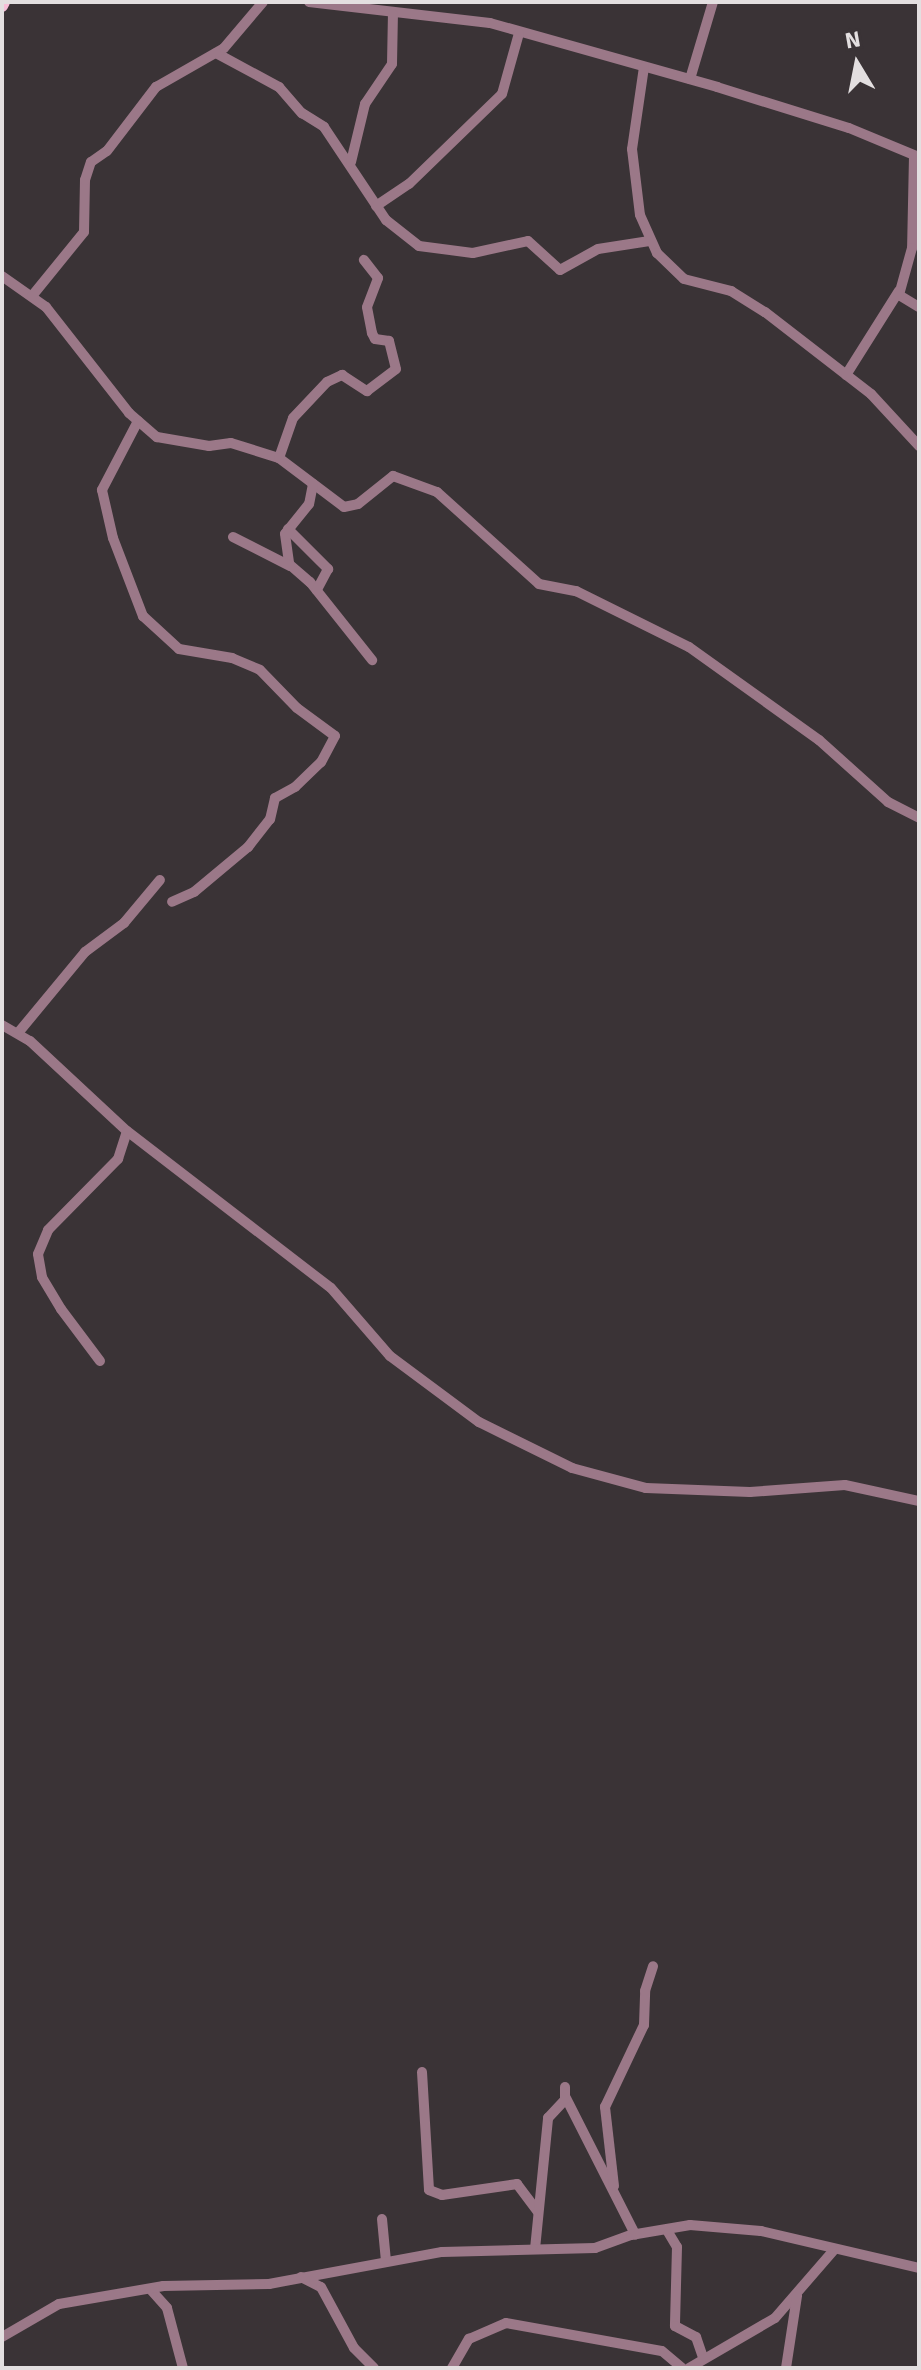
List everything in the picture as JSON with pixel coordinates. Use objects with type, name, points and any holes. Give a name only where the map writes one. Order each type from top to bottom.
[{"type":"street","points":[[32,296],[84,232],[85,180],[91,162],[107,151],[156,87],[216,53],[263,2]]},
{"type":"street","points":[[309,2],[393,14],[470,19],[690,79],[849,128],[916,156],[912,248],[899,291],[846,375]]},
{"type":"street","points":[[690,79],[713,2]]},
{"type":"street","points":[[351,162],[365,104],[392,64],[393,14]]},
{"type":"street","points":[[376,206],[409,184],[502,94],[519,33]]},
{"type":"street","points":[[216,53],[281,88],[302,113],[324,127],[351,162],[376,206],[400,235],[419,246],[473,253],[528,241],[558,270],[598,249],[649,241]]},
{"type":"street","points":[[644,67],[632,149],[640,215],[649,241],[676,275],[731,291],[846,375],[919,446]]},
{"type":"street","points":[[279,458],[293,418],[327,382],[342,375],[367,391],[396,369],[389,341],[376,340],[372,333],[367,307],[378,278],[364,260]]},
{"type":"street","points":[[2,276],[32,296],[59,320],[138,421],[160,439],[209,446],[231,443],[279,458],[344,507],[358,504],[391,476],[437,492],[539,584],[576,591],[689,647],[819,740],[888,802],[919,818]]},
{"type":"street","points":[[899,291],[902,299],[919,307]]},
{"type":"street","points":[[138,421],[102,490],[113,538],[143,616],[179,649],[232,658],[260,670],[293,706],[335,736],[321,762],[295,787],[275,798],[270,819],[248,847],[194,892],[172,902]]},
{"type":"street","points":[[290,566],[288,529],[309,504],[313,484]]},
{"type":"street","points":[[288,529],[328,569],[317,590]]},
{"type":"street","points":[[233,537],[290,566],[317,590],[372,660]]},
{"type":"street","points":[[18,1033],[71,968],[124,923],[160,880]]},
{"type":"street","points":[[2,1025],[18,1033],[127,1131],[331,1288],[361,1326],[419,1381],[479,1422],[550,1458],[660,1490],[750,1492],[845,1485],[919,1501]]},
{"type":"street","points":[[100,1361],[61,1309],[42,1277],[38,1254],[48,1230],[118,1159],[127,1131]]},
{"type":"street","points":[[614,2186],[605,2107],[644,2025],[645,1991],[653,1966]]},
{"type":"street","points":[[422,2072],[429,2190],[442,2195],[517,2184],[537,2211]]},
{"type":"street","points":[[535,2249],[549,2115],[565,2092],[635,2234]]},
{"type":"street","points":[[382,2219],[386,2261]]},
{"type":"street","points":[[2,2337],[59,2304],[168,2285],[269,2284],[442,2252],[600,2248],[635,2234],[668,2232],[696,2225],[748,2229],[919,2268]]},
{"type":"street","points":[[668,2232],[677,2247],[676,2328],[696,2337],[703,2357]]},
{"type":"street","points":[[689,2368],[703,2357],[775,2318],[834,2250]]},
{"type":"street","points":[[299,2277],[319,2285],[354,2348],[374,2368]]},
{"type":"street","points":[[151,2290],[167,2308],[183,2368]]},
{"type":"street","points":[[786,2368],[797,2294]]},
{"type":"street","points":[[452,2368],[469,2339],[506,2323],[662,2351],[682,2368]]}]
